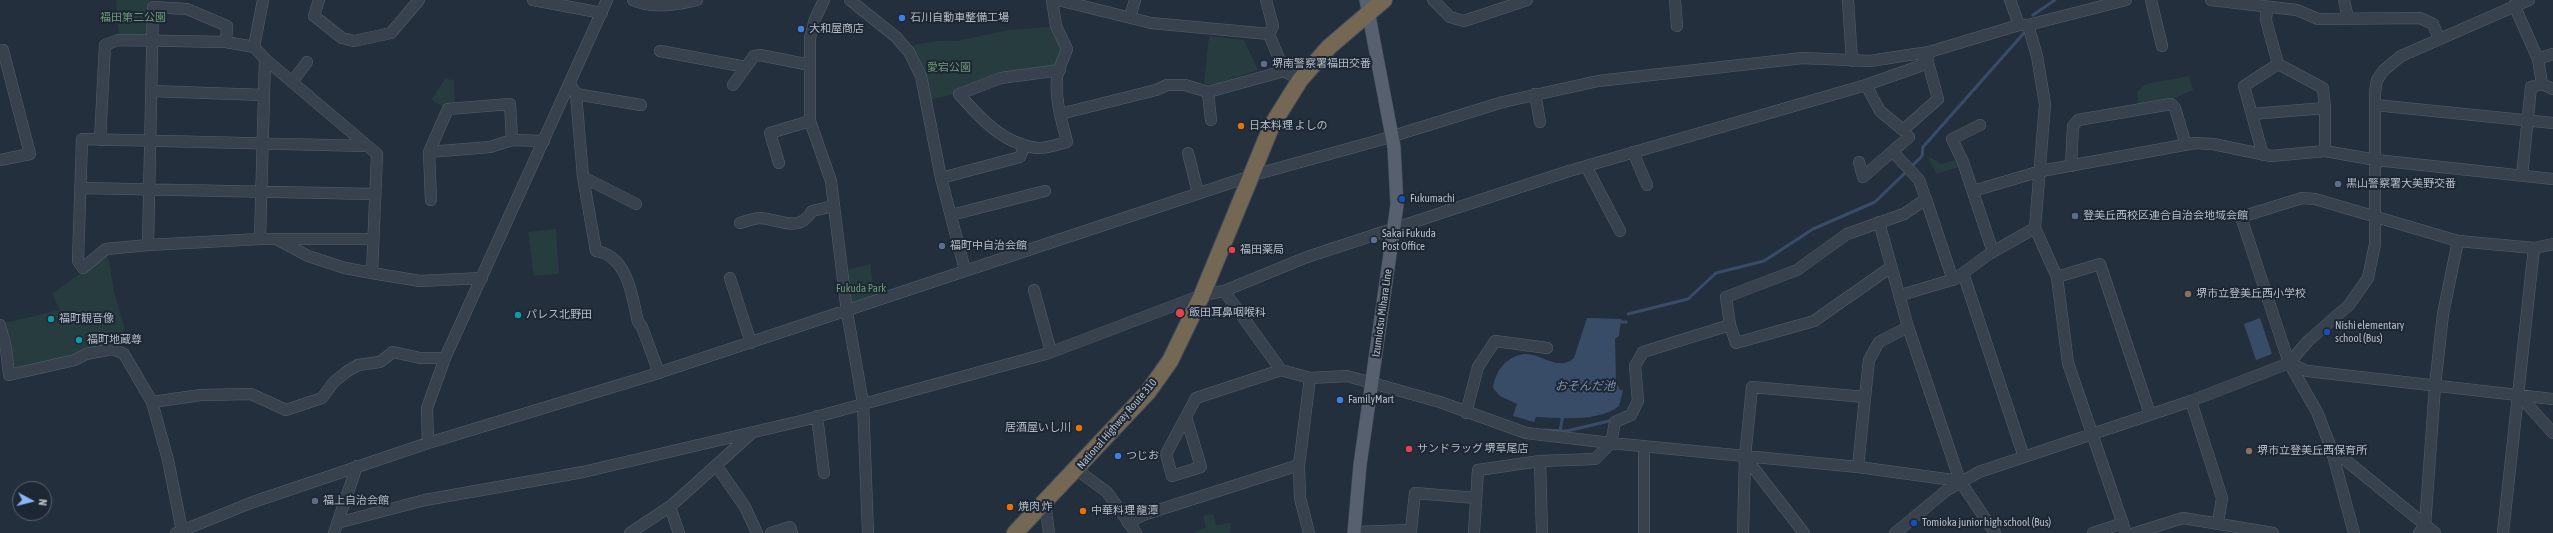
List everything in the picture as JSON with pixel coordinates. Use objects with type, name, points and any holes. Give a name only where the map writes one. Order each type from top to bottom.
[{"type":"highway","name":"National Highway Route 310","points":[[1016,533],[1077,470],[1152,386],[1170,361],[1202,295],[1253,175],[1272,125],[1300,80],[1329,47],[1368,6],[1384,0]]},
{"type":"main road","name":"Izumiotsu Mihara Line","points":[[1354,532],[1360,465],[1395,227],[1398,182],[1392,136],[1368,6]]},
{"type":"street","points":[[254,47],[264,0]]},
{"type":"street","points":[[318,0],[314,16],[342,38],[354,41],[391,33],[419,0]]},
{"type":"street","points":[[532,0],[602,14]]},
{"type":"street","points":[[428,443],[427,408],[445,358],[602,14],[607,0]]},
{"type":"street","points":[[633,0],[644,5],[680,4],[697,0]]},
{"type":"street","points":[[824,0],[815,19],[812,32],[810,65],[810,121],[831,181],[848,312],[863,403],[868,533]]},
{"type":"street","points":[[850,0],[896,37],[909,52],[921,76],[941,178],[965,270]]},
{"type":"street","points":[[1052,0],[1056,26],[1067,49],[1060,70],[1057,78],[1060,114],[1068,142],[1038,148],[1013,141],[987,125],[958,94],[1001,78],[1060,70]]},
{"type":"street","points":[[1058,0],[1151,23],[1269,34]]},
{"type":"street","points":[[1130,18],[1135,0]]},
{"type":"street","points":[[1266,0],[1273,26],[1269,34],[1284,71],[1300,80]]},
{"type":"street","points":[[1433,0],[1450,17],[1464,21],[1527,0]]},
{"type":"street","points":[[1675,0],[1677,26]]},
{"type":"street","points":[[1848,0],[1852,61]]},
{"type":"street","points":[[2010,0],[2037,56],[2044,104],[2041,171],[2035,228],[2057,277],[2068,363],[2124,528],[2093,533]]},
{"type":"street","points":[[0,325],[6,348],[9,375],[75,360],[86,354],[113,349],[124,354],[152,402],[168,460],[179,532],[253,502],[357,466],[659,373],[848,312],[965,270],[1253,175],[1535,94],[1598,81],[1803,58],[1870,61],[1928,56],[2023,25],[2126,0]]},
{"type":"street","points":[[2151,0],[2162,46]]},
{"type":"street","points":[[2211,0],[2297,10],[2318,19],[2420,18],[2433,24],[2439,38]]},
{"type":"street","points":[[2344,0],[2348,18]]},
{"type":"street","points":[[1895,533],[1960,481],[2024,457],[2191,401],[2289,363],[2308,341],[2349,305],[2368,278],[2375,244],[2375,105],[2377,80],[2384,70],[2401,56],[2514,5],[2529,0]]},
{"type":"street","points":[[2514,5],[2538,60],[2542,84]]},
{"type":"street","points":[[148,245],[153,6],[187,8],[227,26],[226,42]]},
{"type":"street","points":[[2267,7],[2266,20],[2278,64],[2323,88],[2325,108],[2325,152]]},
{"type":"street","points":[[100,140],[105,45],[118,40],[152,40],[226,42],[254,47],[265,59],[377,154],[374,194],[372,273]]},
{"type":"street","points":[[0,160],[30,154],[3,62],[3,50]]},
{"type":"street","points":[[660,51],[746,67]]},
{"type":"street","points":[[2538,60],[2553,54]]},
{"type":"street","points":[[732,85],[754,56],[760,55],[810,65]]},
{"type":"street","points":[[336,528],[425,500],[583,472],[817,416],[1051,352],[1202,295],[1224,291],[1307,257],[1395,227],[1586,166],[1866,85],[1920,66],[1928,56]]},
{"type":"street","points":[[1866,85],[1880,111],[1903,130],[1938,99],[1928,56]]},
{"type":"street","points":[[260,239],[265,59]]},
{"type":"street","points":[[292,82],[307,62]]},
{"type":"street","points":[[2264,155],[2244,86],[2278,64]]},
{"type":"street","points":[[1060,114],[1156,90],[1167,85],[1185,85],[1208,92],[1284,71]]},
{"type":"street","points":[[570,83],[576,94],[583,177],[596,251],[607,253],[622,268],[638,322],[642,327],[659,373]]},
{"type":"street","points":[[2522,176],[2529,120],[2531,86],[2542,84],[2553,89]]},
{"type":"street","points":[[151,91],[264,95]]},
{"type":"street","points":[[1208,92],[1211,120]]},
{"type":"street","points":[[576,94],[641,105]]},
{"type":"street","points":[[1535,94],[1540,122]]},
{"type":"street","points":[[431,200],[429,152],[448,109],[510,104],[512,140]]},
{"type":"street","points":[[2071,166],[2073,126],[2078,120],[2171,104],[2175,108],[2186,145]]},
{"type":"street","points":[[2375,105],[2553,123]]},
{"type":"street","points":[[2252,114],[2325,108]]},
{"type":"street","points":[[779,163],[770,133],[810,121]]},
{"type":"street","points":[[1980,125],[1952,139],[1973,192],[1993,252]]},
{"type":"street","points":[[1859,162],[1863,177],[1894,153],[1909,137]]},
{"type":"street","points":[[366,146],[82,139],[78,261],[83,268],[106,249],[148,245],[260,239],[373,239]]},
{"type":"street","points":[[429,152],[490,147],[512,140],[544,141]]},
{"type":"street","points":[[1973,192],[2041,171],[2186,145],[2213,144],[2271,156],[2325,152],[2376,160],[2553,179]]},
{"type":"street","points":[[941,178],[1020,157],[1025,145]]},
{"type":"street","points":[[1188,152],[1198,194]]},
{"type":"street","points":[[1633,152],[1647,185]]},
{"type":"street","points":[[1894,153],[1919,180],[1953,280]]},
{"type":"street","points":[[1586,166],[1620,231]]},
{"type":"street","points":[[583,177],[636,204]]},
{"type":"street","points":[[80,188],[374,194]]},
{"type":"street","points":[[950,215],[1045,191]]},
{"type":"street","points":[[2354,533],[2331,448],[2317,412],[2289,363],[2241,217],[2302,198],[2314,199],[2458,241],[2534,248],[2553,244]]},
{"type":"street","points":[[1891,267],[1814,321],[1736,343],[1730,325],[1726,297],[1797,270],[1847,234],[1904,214],[1926,199]]},
{"type":"street","points":[[740,223],[760,218],[782,224],[797,223],[807,219],[812,210],[834,206]]},
{"type":"street","points":[[1879,222],[1891,267],[1901,295],[1908,327],[1960,481],[1995,533]]},
{"type":"street","points":[[1901,295],[1953,280],[1993,252],[2035,228]]},
{"type":"street","points":[[276,239],[308,256],[346,268],[372,273],[420,281],[482,278]]},
{"type":"street","points":[[2422,529],[2443,314],[2458,241]]},
{"type":"street","points":[[2503,533],[2534,248]]},
{"type":"street","points":[[2057,277],[2100,264],[2150,414]]},
{"type":"street","points":[[1963,273],[2024,457]]},
{"type":"street","points":[[730,278],[751,343]]},
{"type":"street","points":[[1034,290],[1051,352]]},
{"type":"street","points":[[1224,291],[1281,370]]},
{"type":"street","points":[[1474,533],[1478,470],[1540,461],[1595,459],[1611,444],[1615,422],[1631,415],[1638,401],[1635,366],[1643,352],[1730,325]]},
{"type":"street","points":[[1858,467],[1869,360],[1878,342],[1908,327]]},
{"type":"street","points":[[1466,413],[1478,367],[1495,341],[1547,348]]},
{"type":"street","points":[[152,402],[201,395],[251,394],[286,410],[322,398],[333,383],[346,372],[358,365],[380,362],[393,352],[420,358],[445,358]]},
{"type":"street","points":[[2289,363],[2308,371],[2553,399]]},
{"type":"street","points":[[1186,417],[1201,467],[1172,476],[1166,454],[1196,398],[1281,370],[1310,378],[1347,376],[1372,382],[1440,402],[1466,413],[1526,433],[1611,444],[1858,467],[1960,481]]},
{"type":"street","points":[[1309,533],[1300,498],[1300,465],[1310,378]]},
{"type":"street","points":[[1743,533],[1745,457],[1752,387],[1865,397]]},
{"type":"street","points":[[2519,395],[2553,433]]},
{"type":"street","points":[[2191,401],[2222,498],[2222,527]]},
{"type":"street","points":[[817,416],[824,473]]},
{"type":"street","points":[[630,533],[670,507],[754,430]]},
{"type":"street","points":[[1644,447],[1644,533]]},
{"type":"street","points":[[2331,448],[2422,529],[2435,533]]},
{"type":"street","points":[[1745,457],[1804,533]]},
{"type":"street","points":[[1540,461],[1542,533]]},
{"type":"street","points":[[716,465],[745,507],[757,533]]},
{"type":"street","points":[[1128,523],[1143,515],[1300,465]]},
{"type":"street","points":[[336,528],[357,466]]},
{"type":"street","points":[[1077,470],[1107,492],[1136,533]]},
{"type":"street","points":[[1354,532],[1411,530],[1415,493],[1476,498]]},
{"type":"street","points":[[1045,503],[1049,533]]},
{"type":"street","points":[[670,507],[678,533]]},
{"type":"street","points":[[2135,533],[2183,518],[2222,527],[2266,532]]},
{"type":"street","points":[[771,533],[790,527],[792,533]]},
{"type":"green space","name":"福田第二公園","points":[[116,0],[150,0],[149,37],[119,36]]},
{"type":"green space","name":"愛宕公園","points":[[1051,27],[1062,49],[1056,68],[930,100],[909,46],[937,41],[958,41],[1008,30]]},
{"type":"green space","points":[[1209,36],[1244,40],[1258,70],[1215,84],[1204,84]]},
{"type":"green space","points":[[2189,76],[2193,90],[2173,99],[2139,105],[2137,92],[2146,84]]},
{"type":"green space","points":[[445,79],[454,80],[455,106],[446,108],[431,100]]},
{"type":"green space","points":[[1930,157],[1941,164],[1956,160],[1958,167],[1937,174],[1928,158]]},
{"type":"green space","points":[[556,229],[559,274],[534,276],[528,232]]},
{"type":"green space","points":[[106,255],[109,260],[114,292],[124,325],[122,351],[14,369],[5,323],[60,310],[52,294]]},
{"type":"green space","name":"Fukuda Park","points":[[870,264],[875,299],[849,304],[845,270]]},
{"type":"green space","points":[[1213,514],[1216,525],[1231,523],[1230,533],[1194,533],[1206,527],[1203,516]]},
{"type":"water","name":"おそんだ池","points":[[1587,318],[1621,319],[1619,336],[1615,339],[1616,381],[1620,390],[1623,390],[1619,406],[1601,415],[1590,417],[1536,417],[1534,422],[1513,416],[1517,404],[1500,396],[1493,388],[1499,370],[1513,357],[1526,354],[1556,363],[1568,362],[1574,358]]},
{"type":"water","points":[[2260,318],[2272,354],[2256,360],[2244,324]]},
{"type":"waterway","points":[[2033,15],[2055,0]]},
{"type":"waterway","points":[[1912,166],[1922,156],[1923,147],[2024,33]]},
{"type":"waterway","points":[[1628,314],[1688,299],[1716,273],[1764,261],[1813,229],[1875,202],[1905,173]]},
{"type":"waterway","points":[[1618,322],[1626,322]]},
{"type":"waterway","points":[[1560,431],[1563,415]]},
{"type":"waterway","points":[[1544,430],[1567,431],[1609,421]]},
{"type":"place","name":"石川自動車整備工場","points":[[902,18]]},
{"type":"place","name":"大和屋商店","points":[[801,29]]},
{"type":"place","name":"堺南警察署福田交番","points":[[1264,64]]},
{"type":"place","name":"日本料理 よしの","points":[[1241,126]]},
{"type":"place","name":"黒山警察署大美野交番","points":[[2338,184]]},
{"type":"place","name":"Fukumachi","points":[[1402,199]]},
{"type":"place","name":"登美丘西校区連合自治会地域会館","points":[[2075,216]]},
{"type":"place","name":"Sakai Fukuda Post Office","points":[[1374,240]]},
{"type":"place","name":"福町中自治会館","points":[[942,246]]},
{"type":"place","name":"福田薬局","points":[[1232,250]]},
{"type":"place","name":"堺市立登美丘西小学校","points":[[2188,294]]},
{"type":"place","name":"飯田耳鼻咽喉科","points":[[1180,313]]},
{"type":"place","name":"パレス北野田","points":[[518,315]]},
{"type":"place","name":"福町観音像","points":[[51,319]]},
{"type":"place","name":"Nishi elementary school (Bus)","points":[[2327,332]]},
{"type":"place","name":"福町地蔵尊","points":[[79,340]]},
{"type":"place","name":"FamilyMart","points":[[1340,400]]},
{"type":"place","name":"居酒屋いし川","points":[[1079,428]]},
{"type":"place","name":"サンドラッグ 堺草尾店","points":[[1409,449]]},
{"type":"place","name":"堺市立登美丘西保育所","points":[[2249,451]]},
{"type":"place","name":"つじお","points":[[1118,456]]},
{"type":"place","name":"福上自治会館","points":[[315,501]]},
{"type":"place","name":"焼肉 炸","points":[[1010,507]]},
{"type":"place","name":"中華料理 龍潭","points":[[1083,511]]},
{"type":"place","name":"Tomioka junior high school (Bus)","points":[[1914,523]]}]
